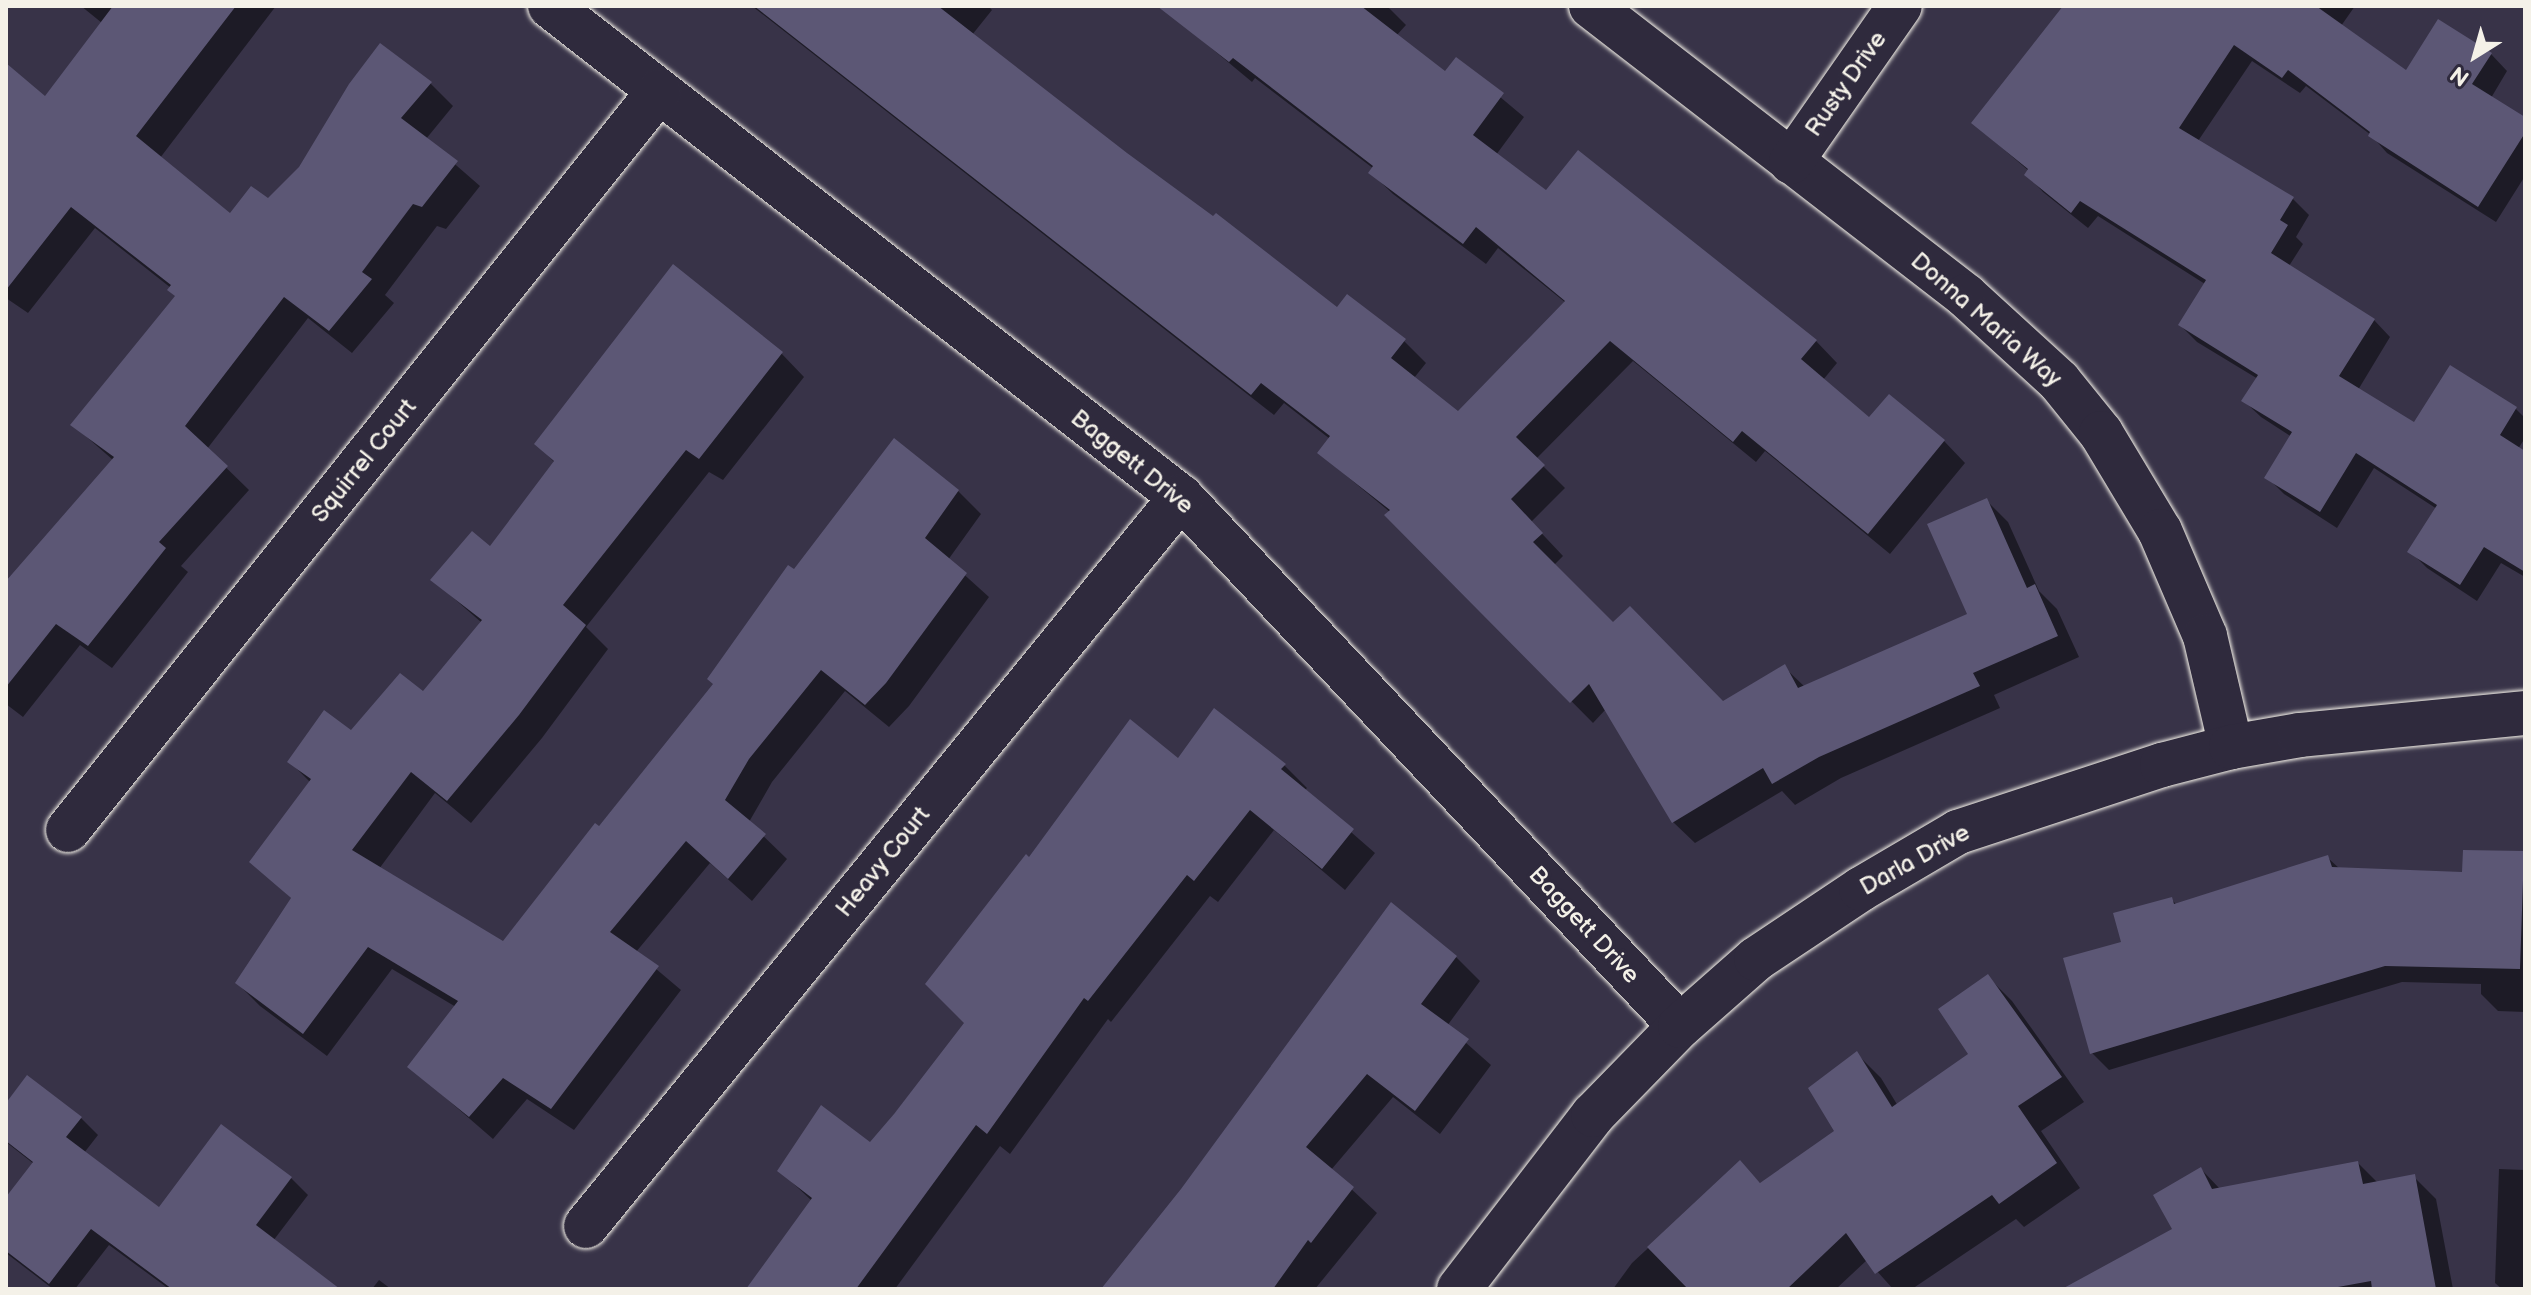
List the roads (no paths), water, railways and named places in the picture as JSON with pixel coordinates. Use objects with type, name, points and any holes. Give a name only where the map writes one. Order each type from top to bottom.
[{"type":"street","name":"Baggett Drive","points":[[550,6],[1181,497],[1680,1026]]},
{"type":"street","name":"Donna Maria Way","points":[[1591,6],[1966,296],[2059,381],[2101,433],[2160,531],[2205,636],[2231,747]]},
{"type":"street","name":"Rusty Drive","points":[[1791,162],[1900,6]]},
{"type":"street","name":"Squirrel Court","points":[[68,830],[659,91]]},
{"type":"street","name":"Heavy Court","points":[[586,1226],[1181,497]]},
{"type":"street","name":"Darla Drive","points":[[1459,1289],[1593,1115],[1680,1026],[1756,959],[1861,889],[1958,832],[2147,770],[2231,747],[2300,735],[2525,713]]}]
